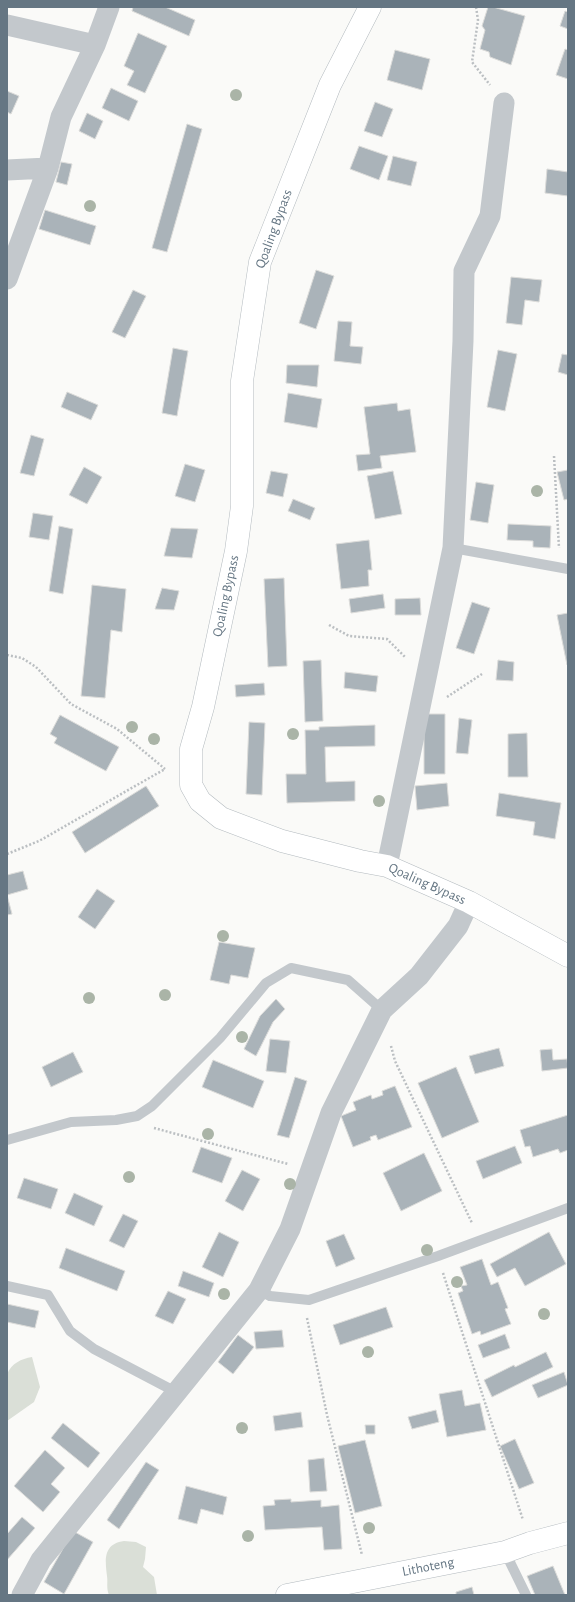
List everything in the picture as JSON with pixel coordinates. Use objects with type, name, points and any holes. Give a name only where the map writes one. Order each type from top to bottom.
[{"type":"main road","name":"Qoaling Bypass","points":[[370,7],[330,85],[260,262],[242,381],[242,506],[236,551],[203,707],[191,749],[191,785],[200,801],[221,818],[282,841],[360,861],[388,866],[469,902],[568,956]]},
{"type":"main road","name":"Lithoteng","points":[[287,1595],[506,1552],[530,1542],[568,1533]]},
{"type":"street","points":[[7,279],[48,168],[61,117],[95,44],[109,7]]},
{"type":"street","points":[[7,25],[95,44]]},
{"type":"street","points":[[388,866],[426,673],[453,548],[463,341],[464,271],[490,216],[504,103]]},
{"type":"street","points":[[7,170],[48,168]]},
{"type":"street","points":[[22,1595],[40,1560],[260,1290],[290,1229],[331,1113],[382,1010],[419,976],[458,926],[469,902]]},
{"type":"lane","points":[[453,548],[564,569]]},
{"type":"lane","points":[[7,1140],[71,1122],[116,1120],[137,1116],[152,1106],[220,1038],[266,983],[290,968],[348,980],[382,1010]]},
{"type":"lane","points":[[260,1290],[270,1296],[309,1300],[438,1256],[568,1208]]},
{"type":"lane","points":[[7,1286],[48,1295],[70,1331],[94,1349],[176,1392]]},
{"type":"lane","points":[[506,1552],[526,1595]]},
{"type":"path","points":[[476,7],[478,20],[472,62],[504,103]]},
{"type":"path","points":[[554,456],[564,569]]},
{"type":"path","points":[[329,625],[349,636],[387,639],[413,665],[426,673]]},
{"type":"path","points":[[7,655],[22,658],[36,667],[71,704],[117,728],[165,769],[191,785]]},
{"type":"path","points":[[420,705],[442,701],[482,674]]},
{"type":"path","points":[[7,854],[38,841],[165,769]]},
{"type":"path","points":[[382,1010],[395,1061],[480,1240]]},
{"type":"path","points":[[137,1116],[154,1128],[310,1171]]},
{"type":"path","points":[[438,1256],[530,1542]]},
{"type":"path","points":[[309,1300],[307,1317],[327,1415],[369,1579]]},
{"type":"shaded area","points":[[32,1357],[40,1387],[34,1402],[7,1421],[7,1374],[11,1367],[17,1362]]},
{"type":"shaded area","points":[[124,1541],[136,1542],[146,1547],[143,1567],[154,1577],[157,1595],[109,1595],[107,1588],[107,1554],[112,1545]]},
{"type":"building","points":[[133,7],[165,7],[195,20],[189,36],[132,11]]},
{"type":"building","points":[[488,7],[525,16],[511,65],[490,57],[489,52],[480,49],[485,30],[482,26]]},
{"type":"building","points":[[565,11],[568,12],[568,29],[560,26]]},
{"type":"building","points":[[138,33],[167,46],[145,93],[127,85],[134,71],[124,66]]},
{"type":"building","points":[[565,49],[568,50],[568,79],[556,75]]},
{"type":"building","points":[[395,50],[430,59],[422,90],[387,80]]},
{"type":"building","points":[[111,88],[138,101],[129,121],[102,108]]},
{"type":"building","points":[[7,91],[19,96],[11,114],[7,112]]},
{"type":"building","points":[[375,102],[393,109],[382,137],[364,131]]},
{"type":"building","points":[[87,113],[103,121],[95,139],[79,131]]},
{"type":"building","points":[[187,124],[202,129],[167,252],[152,248]]},
{"type":"building","points":[[359,146],[388,156],[379,180],[350,169]]},
{"type":"building","points":[[393,156],[417,162],[411,186],[387,180]]},
{"type":"building","points":[[61,162],[72,164],[67,185],[56,182]]},
{"type":"building","points":[[547,169],[568,172],[568,196],[545,193]]},
{"type":"building","points":[[45,210],[96,226],[90,245],[39,229]]},
{"type":"building","points":[[316,270],[334,276],[316,329],[299,323]]},
{"type":"building","points":[[511,277],[542,280],[539,302],[525,300],[522,325],[506,323]]},
{"type":"building","points":[[133,290],[146,296],[125,338],[112,332]]},
{"type":"building","points":[[338,321],[352,322],[350,346],[363,347],[361,364],[334,361]]},
{"type":"building","points":[[173,348],[188,351],[177,416],[162,413]]},
{"type":"building","points":[[498,350],[517,354],[505,411],[487,407]]},
{"type":"building","points":[[562,354],[568,355],[568,375],[558,372]]},
{"type":"building","points":[[287,365],[319,365],[317,387],[286,383]]},
{"type":"building","points":[[67,392],[98,405],[91,420],[61,407]]},
{"type":"building","points":[[288,393],[322,399],[317,428],[284,422]]},
{"type":"building","points":[[397,403],[398,411],[410,409],[416,452],[380,456],[382,468],[358,471],[356,455],[370,454],[364,407]]},
{"type":"building","points":[[31,435],[44,439],[34,476],[20,473]]},
{"type":"building","points":[[185,464],[205,470],[195,502],[175,496]]},
{"type":"building","points":[[84,467],[102,477],[87,504],[69,495]]},
{"type":"building","points":[[568,470],[568,499],[564,500],[557,472]]},
{"type":"building","points":[[271,471],[288,474],[283,497],[266,493]]},
{"type":"building","points":[[393,471],[402,514],[375,519],[367,476]]},
{"type":"building","points":[[476,482],[494,485],[488,523],[470,520]]},
{"type":"building","points":[[293,499],[315,508],[310,520],[288,511]]},
{"type":"building","points":[[33,513],[53,516],[49,540],[29,537]]},
{"type":"building","points":[[508,524],[551,526],[550,548],[533,547],[533,541],[507,540]]},
{"type":"building","points":[[59,526],[73,529],[63,594],[49,591]]},
{"type":"building","points":[[171,528],[198,529],[192,558],[164,556]]},
{"type":"building","points":[[369,540],[372,570],[368,570],[369,586],[341,589],[336,544]]},
{"type":"building","points":[[284,578],[287,666],[268,667],[264,579]]},
{"type":"building","points":[[92,585],[126,589],[122,632],[111,630],[105,698],[81,696]]},
{"type":"building","points":[[162,588],[179,591],[174,610],[155,609]]},
{"type":"building","points":[[383,594],[385,608],[351,613],[349,599]]},
{"type":"building","points":[[420,598],[421,615],[395,615],[395,599]]},
{"type":"building","points":[[472,602],[490,608],[474,654],[456,648]]},
{"type":"building","points":[[568,613],[568,665],[567,665],[557,615]]},
{"type":"building","points":[[321,660],[323,721],[305,722],[303,661]]},
{"type":"building","points":[[498,660],[514,662],[513,681],[496,680]]},
{"type":"building","points":[[345,672],[378,676],[376,692],[344,688]]},
{"type":"building","points":[[264,683],[265,695],[236,697],[235,685]]},
{"type":"building","points":[[424,714],[445,714],[445,774],[424,774]]},
{"type":"building","points":[[60,715],[119,747],[106,771],[54,743],[57,738],[50,734]]},
{"type":"building","points":[[459,718],[472,720],[468,754],[456,753]]},
{"type":"building","points":[[249,722],[265,723],[262,795],[246,794]]},
{"type":"building","points":[[375,725],[375,746],[325,747],[326,782],[355,781],[355,801],[287,803],[286,774],[306,774],[305,730],[319,730],[319,727]]},
{"type":"building","points":[[527,733],[528,777],[508,777],[508,734]]},
{"type":"building","points":[[447,783],[449,806],[417,810],[415,786]]},
{"type":"building","points":[[146,786],[159,806],[85,853],[72,832]]},
{"type":"building","points":[[499,793],[561,803],[555,839],[533,835],[535,822],[496,816]]},
{"type":"building","points":[[23,871],[28,889],[7,895],[7,875]]},
{"type":"building","points":[[97,889],[115,901],[95,929],[78,917]]},
{"type":"building","points":[[7,895],[12,914],[7,915]]},
{"type":"building","points":[[219,942],[255,948],[248,978],[231,975],[229,984],[210,980]]},
{"type":"building","points":[[276,999],[285,1009],[273,1022],[256,1056],[244,1049],[260,1016]]},
{"type":"building","points":[[270,1039],[290,1041],[286,1073],[266,1071]]},
{"type":"building","points":[[499,1048],[504,1066],[475,1074],[469,1056]]},
{"type":"building","points":[[552,1049],[553,1060],[567,1059],[568,1068],[542,1071],[540,1050]]},
{"type":"building","points":[[73,1052],[83,1072],[51,1087],[42,1067]]},
{"type":"building","points":[[213,1060],[264,1081],[253,1108],[202,1087]]},
{"type":"building","points":[[456,1067],[479,1122],[442,1138],[418,1083]]},
{"type":"building","points":[[295,1077],[307,1081],[289,1138],[277,1135]]},
{"type":"building","points":[[395,1086],[412,1127],[378,1140],[376,1135],[370,1137],[371,1140],[353,1147],[341,1116],[356,1110],[353,1102],[371,1095],[372,1099],[383,1095],[382,1091]]},
{"type":"building","points":[[568,1115],[568,1150],[560,1153],[558,1149],[533,1157],[530,1146],[525,1147],[520,1130]]},
{"type":"building","points":[[515,1146],[522,1163],[483,1179],[476,1161]]},
{"type":"building","points":[[201,1147],[232,1158],[222,1183],[192,1172]]},
{"type":"building","points":[[424,1153],[442,1191],[401,1211],[383,1173]]},
{"type":"building","points":[[242,1170],[260,1179],[243,1211],[225,1201]]},
{"type":"building","points":[[24,1178],[58,1189],[51,1209],[17,1198]]},
{"type":"building","points":[[74,1193],[103,1206],[94,1226],[65,1213]]},
{"type":"building","points":[[123,1214],[138,1221],[124,1248],[109,1241]]},
{"type":"building","points":[[219,1232],[239,1242],[223,1277],[202,1267]]},
{"type":"building","points":[[549,1232],[566,1264],[525,1286],[515,1268],[497,1277],[490,1264]]},
{"type":"building","points":[[344,1234],[355,1259],[336,1267],[326,1241]]},
{"type":"building","points":[[66,1248],[125,1271],[117,1291],[59,1268]]},
{"type":"building","points":[[482,1259],[491,1285],[498,1282],[508,1308],[505,1309],[511,1324],[481,1335],[480,1331],[472,1334],[458,1293],[463,1291],[461,1286],[467,1285],[460,1267]]},
{"type":"building","points":[[183,1271],[214,1283],[209,1297],[178,1286]]},
{"type":"building","points":[[168,1291],[186,1299],[173,1324],[155,1316]]},
{"type":"building","points":[[7,1304],[39,1311],[35,1328],[7,1322]]},
{"type":"building","points":[[386,1307],[393,1327],[340,1345],[333,1325]]},
{"type":"building","points":[[282,1330],[284,1347],[256,1349],[254,1332]]},
{"type":"building","points":[[505,1334],[510,1348],[483,1358],[478,1345]]},
{"type":"building","points":[[238,1335],[254,1347],[233,1374],[218,1362]]},
{"type":"building","points":[[546,1352],[553,1367],[492,1397],[484,1380],[514,1365],[515,1367]]},
{"type":"building","points":[[564,1372],[568,1385],[538,1398],[532,1385]]},
{"type":"building","points":[[462,1390],[465,1406],[480,1403],[486,1430],[447,1437],[439,1394]]},
{"type":"building","points":[[436,1410],[439,1422],[412,1429],[408,1417]]},
{"type":"building","points":[[301,1412],[303,1427],[275,1431],[273,1416]]},
{"type":"building","points":[[63,1423],[100,1453],[88,1468],[51,1438]]},
{"type":"building","points":[[365,1425],[375,1425],[375,1434],[366,1434]]},
{"type":"building","points":[[515,1439],[534,1483],[519,1489],[500,1446]]},
{"type":"building","points":[[365,1440],[382,1506],[355,1513],[338,1446]]},
{"type":"building","points":[[45,1450],[65,1468],[51,1484],[60,1492],[43,1512],[14,1486]]},
{"type":"building","points":[[324,1458],[327,1491],[310,1492],[308,1460]]},
{"type":"building","points":[[146,1462],[159,1470],[119,1529],[107,1520]]},
{"type":"building","points":[[186,1486],[227,1497],[223,1515],[201,1509],[197,1524],[178,1519]]},
{"type":"building","points":[[291,1499],[291,1502],[321,1500],[321,1507],[339,1505],[342,1549],[324,1550],[322,1527],[265,1530],[263,1506],[275,1505],[274,1500]]},
{"type":"building","points":[[22,1517],[35,1528],[7,1560],[7,1534]]},
{"type":"building","points":[[73,1531],[93,1542],[64,1594],[44,1582]]},
{"type":"building","points":[[553,1566],[565,1595],[535,1595],[527,1576]]},
{"type":"building","points":[[472,1587],[474,1595],[456,1595],[456,1592]]}]
